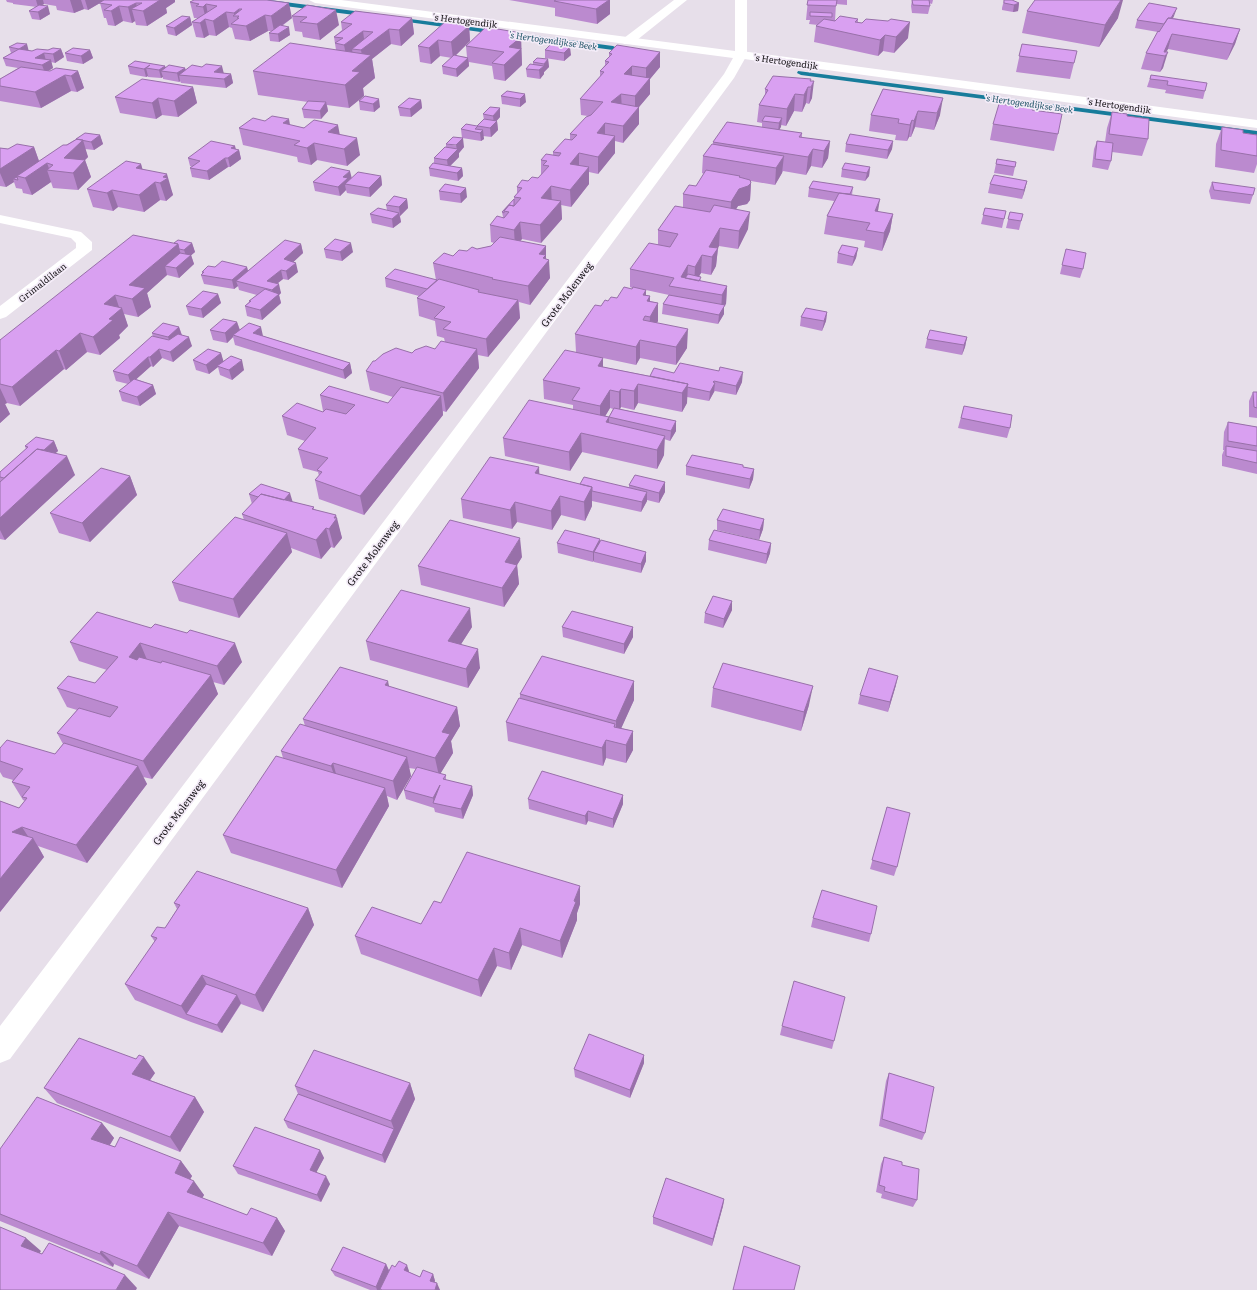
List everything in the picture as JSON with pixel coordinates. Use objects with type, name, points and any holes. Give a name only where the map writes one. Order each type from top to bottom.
[{"type":"street","name":"'s Hertogendijk","points":[[315,0],[1257,124]]},
{"type":"street","points":[[628,41],[682,0]]},
{"type":"street","points":[[741,0],[741,55]]},
{"type":"street","name":"Grote Molenweg","points":[[0,1049],[730,75],[741,55]]},
{"type":"street","name":"Grimaldilaan","points":[[0,219],[76,235],[84,242],[84,250],[0,314]]},
{"type":"building","points":[[104,0],[160,0],[143,11],[131,9],[142,3],[136,3],[128,7],[119,6],[111,11],[104,10],[112,5],[99,3]]},
{"type":"building","points":[[194,0],[267,0],[289,3],[271,16],[265,15],[246,26],[231,24],[239,18],[237,18],[239,16],[233,16],[242,9],[239,9],[234,13],[226,12],[213,21],[205,19],[200,23],[192,22],[217,6],[206,4],[203,7],[196,6],[199,4],[190,2]]},
{"type":"building","points":[[609,0],[596,9],[554,1]]},
{"type":"building","points":[[808,0],[837,0],[836,6],[807,5]]},
{"type":"building","points":[[912,0],[929,0],[930,6],[913,5]]},
{"type":"building","points":[[1004,0],[1012,0],[1019,3],[1014,5],[1004,3]]},
{"type":"building","points":[[1035,0],[1121,0],[1105,25],[1027,11]]},
{"type":"building","points":[[1149,3],[1177,8],[1171,18],[1168,18],[1164,24],[1137,20]]},
{"type":"building","points":[[39,5],[48,6],[38,12],[29,11]]},
{"type":"building","points":[[307,5],[336,10],[317,24],[300,22],[307,17],[292,16]]},
{"type":"building","points":[[355,11],[412,18],[399,30],[389,29],[361,50],[352,49],[373,32],[363,31],[344,45],[335,43],[343,38],[334,37],[352,24],[341,22]]},
{"type":"building","points":[[810,12],[832,13],[832,17],[810,16]]},
{"type":"building","points":[[182,16],[190,17],[174,28],[166,26]]},
{"type":"building","points":[[840,16],[858,19],[855,22],[862,23],[866,19],[888,21],[891,19],[910,22],[896,37],[885,35],[880,40],[816,26],[824,19],[835,21]]},
{"type":"building","points":[[1168,18],[1240,29],[1233,44],[1172,34],[1164,52],[1168,52],[1165,56],[1146,53],[1158,31],[1159,32]]},
{"type":"building","points":[[445,22],[469,26],[451,42],[438,40],[429,48],[418,46]]},
{"type":"building","points":[[280,25],[289,27],[278,34],[269,33]]},
{"type":"building","points":[[486,27],[521,33],[516,37],[520,38],[509,47],[521,49],[504,65],[492,63],[504,52],[466,46]]},
{"type":"building","points":[[17,43],[27,44],[19,49],[9,47]]},
{"type":"building","points":[[290,43],[371,55],[352,71],[360,72],[345,85],[253,71]]},
{"type":"building","points":[[551,44],[570,47],[564,53],[545,50]]},
{"type":"building","points":[[1022,44],[1077,51],[1074,63],[1019,56]]},
{"type":"building","points":[[617,45],[660,52],[646,68],[632,66],[624,74],[650,78],[635,96],[621,94],[611,102],[639,107],[623,126],[605,123],[597,133],[615,136],[598,157],[579,153],[570,164],[589,167],[570,190],[551,186],[541,198],[561,201],[540,225],[520,222],[514,230],[490,225],[497,216],[504,218],[509,212],[504,211],[509,205],[514,206],[521,198],[514,197],[522,188],[517,187],[522,180],[528,181],[532,177],[538,178],[549,166],[543,165],[547,161],[541,160],[546,154],[559,156],[561,153],[553,152],[565,139],[572,140],[577,135],[570,134],[603,102],[580,99],[604,72],[600,71],[609,62],[605,61],[612,54],[609,53]]},
{"type":"building","points":[[53,48],[61,49],[53,54],[44,53],[35,58],[51,60],[42,65],[3,58],[19,49],[32,51],[37,49],[48,50]]},
{"type":"building","points":[[73,48],[90,50],[81,56],[65,53]]},
{"type":"building","points":[[454,55],[468,58],[456,69],[442,66]]},
{"type":"building","points":[[537,58],[548,59],[544,64],[533,62]]},
{"type":"building","points":[[135,61],[165,66],[159,70],[146,68],[150,65],[144,69],[128,66]]},
{"type":"building","points":[[206,64],[222,66],[214,72],[231,74],[224,79],[179,75],[192,65],[202,67]]},
{"type":"building","points":[[530,64],[544,66],[539,70],[526,69]]},
{"type":"building","points":[[169,65],[185,68],[177,73],[161,71]]},
{"type":"building","points":[[21,67],[50,71],[56,68],[78,71],[71,76],[65,75],[35,92],[0,86],[0,79]]},
{"type":"building","points":[[1151,75],[1207,83],[1205,91],[1167,85],[1168,81],[1150,79]]},
{"type":"building","points":[[773,76],[811,79],[810,81],[814,81],[811,87],[808,87],[804,95],[795,94],[787,109],[759,105],[768,90],[765,89]]},
{"type":"building","points":[[142,79],[193,87],[174,101],[158,98],[152,103],[115,97]]},
{"type":"building","points":[[883,89],[943,98],[937,113],[918,111],[914,121],[912,120],[910,125],[898,123],[899,119],[871,115]]},
{"type":"building","points":[[507,91],[525,94],[520,99],[501,96]]},
{"type":"building","points":[[365,96],[379,99],[373,104],[359,101]]},
{"type":"building","points":[[409,98],[421,100],[410,109],[398,107]]},
{"type":"building","points":[[308,101],[326,102],[320,111],[302,109]]},
{"type":"building","points":[[999,104],[1032,108],[1032,110],[1062,114],[1058,134],[993,124]]},
{"type":"building","points":[[490,107],[500,108],[493,116],[483,114]]},
{"type":"building","points":[[1112,112],[1149,119],[1148,139],[1109,134]]},
{"type":"building","points":[[272,116],[289,119],[283,123],[304,128],[314,120],[338,125],[328,132],[357,138],[344,149],[314,143],[307,148],[294,145],[300,141],[239,128],[253,118],[265,121]]},
{"type":"building","points":[[765,116],[782,118],[779,123],[762,121]]},
{"type":"building","points":[[484,119],[497,121],[490,128],[478,126],[475,129],[483,130],[480,133],[461,129],[466,124],[477,126]]},
{"type":"building","points":[[727,122],[802,133],[799,137],[830,141],[824,151],[813,149],[808,157],[713,142]]},
{"type":"building","points":[[1222,127],[1243,130],[1243,133],[1257,135],[1257,156],[1221,150]]},
{"type":"building","points":[[85,133],[100,135],[91,142],[76,139]]},
{"type":"building","points":[[850,134],[893,141],[888,150],[846,144]]},
{"type":"building","points":[[453,137],[463,138],[456,145],[446,144]]},
{"type":"building","points":[[77,139],[83,140],[64,158],[85,160],[73,173],[47,170],[53,165],[47,163],[25,178],[17,176],[63,145],[67,145]]},
{"type":"building","points":[[211,141],[235,146],[231,148],[239,150],[207,171],[190,168],[200,161],[188,158]]},
{"type":"building","points":[[1097,141],[1113,143],[1111,161],[1095,159]]},
{"type":"building","points":[[17,144],[34,147],[0,169],[0,148],[8,149]]},
{"type":"building","points":[[712,144],[784,156],[776,168],[703,156]]},
{"type":"building","points":[[445,147],[458,149],[447,160],[434,158]]},
{"type":"building","points":[[997,159],[1016,162],[1015,167],[996,164]]},
{"type":"building","points":[[126,161],[141,164],[136,168],[167,174],[163,177],[168,178],[160,183],[155,182],[139,195],[112,190],[107,193],[87,189]]},
{"type":"building","points":[[433,163],[462,168],[457,173],[429,168]]},
{"type":"building","points":[[845,163],[870,167],[867,173],[842,169]]},
{"type":"building","points":[[331,167],[350,171],[343,177],[348,178],[338,187],[313,182]]},
{"type":"building","points":[[706,170],[740,176],[739,177],[750,180],[751,183],[748,186],[739,189],[731,202],[683,194],[689,185],[696,186]]},
{"type":"building","points":[[358,172],[381,176],[369,188],[345,184]]},
{"type":"building","points":[[994,175],[1027,181],[1024,190],[990,184]]},
{"type":"building","points":[[813,181],[853,187],[850,194],[809,188]]},
{"type":"building","points":[[1212,182],[1255,188],[1253,195],[1214,190]]},
{"type":"building","points":[[445,184],[466,188],[460,194],[439,191]]},
{"type":"building","points":[[839,193],[880,199],[875,211],[893,214],[884,233],[866,230],[870,223],[827,216]]},
{"type":"building","points":[[394,196],[407,199],[399,207],[386,205]]},
{"type":"building","points":[[514,199],[514,206],[509,205],[504,213],[502,212]]},
{"type":"building","points":[[714,205],[750,212],[739,231],[720,228],[709,247],[718,248],[712,257],[702,255],[695,267],[688,265],[681,277],[727,286],[722,295],[669,286],[674,278],[630,269],[649,243],[670,247],[678,234],[658,230],[675,206],[710,212]]},
{"type":"building","points":[[378,208],[399,213],[392,219],[370,214]]},
{"type":"building","points":[[985,208],[1006,211],[1004,219],[983,215]]},
{"type":"building","points":[[1010,212],[1023,214],[1021,221],[1008,219]]},
{"type":"building","points":[[133,235],[178,244],[129,285],[145,288],[132,299],[115,295],[104,304],[122,308],[109,319],[113,320],[93,337],[80,333],[59,351],[56,350],[12,387],[0,384],[0,340]]},
{"type":"building","points":[[500,237],[546,246],[539,254],[546,255],[543,258],[549,260],[528,286],[492,279],[493,278],[433,263],[444,253],[453,256],[459,250],[467,251],[472,247],[477,249],[491,246]]},
{"type":"building","points":[[335,239],[351,243],[340,252],[324,249]]},
{"type":"building","points":[[178,240],[192,243],[184,250],[179,249],[178,244],[174,243]]},
{"type":"building","points":[[285,240],[301,244],[284,259],[296,263],[286,271],[281,270],[267,281],[279,284],[272,290],[236,281]]},
{"type":"building","points":[[842,245],[858,248],[854,257],[838,253]]},
{"type":"building","points":[[1066,249],[1086,253],[1083,269],[1062,265]]},
{"type":"building","points":[[180,253],[191,255],[176,268],[165,266]]},
{"type":"building","points":[[222,261],[247,267],[232,280],[201,275],[208,266],[215,267]]},
{"type":"building","points":[[395,269],[437,280],[427,289],[385,278]]},
{"type":"building","points":[[688,274],[701,277],[699,281],[685,278]]},
{"type":"building","points":[[439,279],[479,290],[478,292],[518,300],[486,339],[443,329],[451,322],[434,318],[445,307],[417,298]]},
{"type":"building","points":[[624,287],[632,289],[633,287],[646,290],[643,295],[650,296],[647,301],[658,303],[650,317],[645,316],[643,320],[688,329],[676,347],[640,340],[636,347],[575,334],[595,305],[601,306],[605,300],[608,301],[611,297],[617,298]]},
{"type":"building","points":[[265,289],[279,294],[260,310],[245,306],[251,301],[249,301]]},
{"type":"building","points":[[203,291],[218,294],[201,309],[186,306]]},
{"type":"building","points":[[669,295],[725,305],[719,315],[663,304]]},
{"type":"building","points":[[806,308],[827,312],[824,321],[801,317]]},
{"type":"building","points":[[223,319],[237,322],[225,333],[210,330]]},
{"type":"building","points":[[163,323],[179,327],[168,337],[152,333]]},
{"type":"building","points":[[249,323],[261,327],[253,333],[350,363],[343,370],[233,335]]},
{"type":"building","points":[[930,330],[967,337],[964,345],[927,339]]},
{"type":"building","points":[[178,334],[189,337],[170,352],[159,349],[128,375],[113,371],[152,336],[169,340]]},
{"type":"building","points":[[441,341],[477,349],[443,393],[366,371],[373,361],[396,348],[412,353],[415,350],[426,346],[435,349]]},
{"type":"building","points":[[208,349],[221,353],[206,365],[193,360]]},
{"type":"building","points":[[565,350],[603,358],[598,366],[688,384],[682,393],[638,384],[634,391],[621,389],[619,392],[610,390],[600,406],[572,400],[580,388],[543,380]]},
{"type":"building","points":[[231,356],[242,360],[229,370],[217,366]]},
{"type":"building","points":[[680,363],[719,371],[720,367],[743,372],[736,386],[714,381],[713,382],[715,383],[710,392],[687,387],[688,384],[650,376],[654,368],[674,373]]},
{"type":"building","points":[[134,379],[153,385],[137,397],[119,391]]},
{"type":"building","points":[[329,386],[388,403],[401,387],[441,396],[360,496],[315,480],[322,472],[317,470],[328,458],[298,449],[316,428],[282,416],[297,403],[323,412],[326,409],[346,414],[355,405],[320,395]]},
{"type":"building","points":[[1253,392],[1257,392],[1257,408],[1254,407]]},
{"type":"building","points":[[529,400],[609,417],[606,422],[665,436],[657,450],[581,433],[569,452],[503,438]]},
{"type":"building","points":[[964,406],[1012,415],[1010,428],[961,418]]},
{"type":"building","points":[[614,408],[676,421],[671,431],[609,417]]},
{"type":"building","points":[[1228,422],[1257,427],[1257,446],[1228,441]]},
{"type":"building","points":[[36,437],[54,441],[44,450],[37,449],[4,478],[0,477],[0,472],[28,447],[25,446]]},
{"type":"building","points":[[1226,446],[1257,451],[1257,463],[1226,456]]},
{"type":"building","points":[[37,449],[67,456],[0,518],[0,482]]},
{"type":"building","points":[[692,455],[743,465],[743,467],[754,469],[750,479],[686,466]]},
{"type":"building","points":[[490,457],[539,467],[535,473],[592,487],[584,502],[560,496],[551,511],[515,502],[510,510],[461,499]]},
{"type":"building","points":[[101,468],[130,476],[82,523],[50,513]]},
{"type":"building","points":[[635,475],[665,482],[659,493],[629,485]]},
{"type":"building","points":[[584,477],[647,492],[642,502],[592,491],[592,487],[580,484]]},
{"type":"building","points":[[261,484],[290,493],[284,500],[261,494],[258,497],[249,494]]},
{"type":"building","points":[[261,494],[314,507],[312,509],[336,515],[334,518],[337,518],[329,529],[326,528],[316,540],[242,514]]},
{"type":"building","points":[[723,509],[764,519],[760,530],[717,520]]},
{"type":"building","points":[[235,517],[287,533],[233,599],[172,582]]},
{"type":"building","points":[[450,520],[520,538],[505,562],[517,565],[502,588],[418,566]]},
{"type":"building","points":[[565,530],[600,539],[593,552],[557,543]]},
{"type":"building","points":[[714,530],[771,543],[767,554],[709,540]]},
{"type":"building","points":[[601,540],[646,552],[641,564],[594,552]]},
{"type":"building","points":[[401,590],[470,608],[448,641],[478,649],[466,669],[366,641]]},
{"type":"building","points":[[713,596],[732,601],[724,619],[705,613]]},
{"type":"building","points":[[572,611],[633,627],[624,644],[562,627]]},
{"type":"building","points":[[97,612],[151,628],[155,624],[187,633],[190,630],[235,643],[217,666],[140,643],[129,657],[137,660],[139,657],[161,663],[162,661],[211,675],[143,761],[57,733],[79,708],[110,717],[118,707],[57,688],[68,676],[95,683],[118,657],[70,642]]},
{"type":"building","points":[[542,656],[634,681],[616,721],[520,694]]},
{"type":"building","points":[[723,663],[813,686],[804,712],[713,688]]},
{"type":"building","points":[[340,667],[388,681],[385,685],[457,707],[442,732],[450,734],[435,758],[303,719]]},
{"type":"building","points":[[869,668],[898,676],[890,702],[860,695]]},
{"type":"building","points":[[519,698],[615,724],[614,727],[633,731],[626,745],[606,740],[602,748],[506,722]]},
{"type":"building","points":[[300,724],[407,757],[393,781],[333,763],[331,766],[281,751]]},
{"type":"building","points":[[7,740],[55,754],[64,743],[138,766],[76,845],[22,827],[12,832],[33,838],[0,879],[0,801],[19,808],[27,798],[22,797],[30,787],[12,782],[23,769],[0,761],[0,748]]},
{"type":"building","points":[[276,756],[385,788],[336,870],[223,835]]},
{"type":"building","points":[[417,767],[446,775],[443,779],[472,786],[461,809],[433,803],[440,785],[433,798],[404,790]]},
{"type":"building","points":[[542,771],[623,795],[613,819],[588,811],[585,816],[528,799]]},
{"type":"building","points":[[887,807],[910,813],[897,867],[872,860]]},
{"type":"building","points":[[467,852],[580,886],[574,901],[576,902],[560,941],[520,928],[509,953],[494,948],[478,980],[355,936],[372,907],[421,924],[434,901],[441,903]]},
{"type":"building","points":[[197,871],[308,908],[255,995],[202,975],[181,1006],[125,984],[157,938],[151,936],[157,927],[165,928],[180,905],[174,903]]},
{"type":"building","points":[[822,890],[877,906],[871,934],[813,918]]},
{"type":"building","points":[[794,981],[845,997],[834,1041],[782,1026]]},
{"type":"building","points":[[206,984],[237,995],[217,1025],[186,1014]]},
{"type":"building","points":[[589,1034],[644,1055],[630,1090],[574,1069]]},
{"type":"building","points":[[79,1038],[136,1059],[139,1055],[144,1057],[132,1074],[195,1097],[170,1137],[44,1088]]},
{"type":"building","points":[[314,1050],[410,1083],[391,1121],[295,1086]]},
{"type":"building","points":[[889,1073],[934,1087],[925,1133],[882,1119]]},
{"type":"building","points":[[298,1094],[394,1129],[382,1155],[284,1120]]},
{"type":"building","points":[[37,1097],[102,1123],[91,1139],[115,1147],[120,1137],[181,1161],[175,1173],[194,1181],[187,1192],[247,1215],[251,1208],[277,1218],[263,1243],[168,1212],[137,1266],[101,1251],[100,1254],[0,1214],[0,1149]]},
{"type":"building","points":[[255,1127],[320,1150],[310,1170],[326,1176],[317,1195],[233,1166]]},
{"type":"building","points":[[884,1157],[902,1162],[902,1165],[919,1169],[917,1200],[884,1191],[885,1187],[879,1185]]},
{"type":"building","points":[[666,1178],[724,1199],[713,1239],[653,1217]]},
{"type":"building","points":[[0,1227],[26,1238],[21,1246],[42,1254],[49,1243],[125,1275],[116,1290],[0,1290]]},
{"type":"building","points":[[744,1246],[800,1266],[794,1290],[733,1290]]},
{"type":"building","points":[[343,1247],[386,1264],[376,1287],[331,1270]]},
{"type":"building","points":[[399,1261],[407,1265],[404,1270],[420,1277],[423,1270],[433,1274],[430,1281],[437,1283],[435,1290],[380,1289],[392,1265],[395,1267]]},
{"type":"waterway","name":"'s Hertogendijkse Beek","points":[[254,0],[370,15]]},
{"type":"waterway","name":"'s Hertogendijkse Beek","points":[[395,19],[613,48]]},
{"type":"waterway","name":"'s Hertogendijkse Beek","points":[[801,73],[1257,133]]}]
